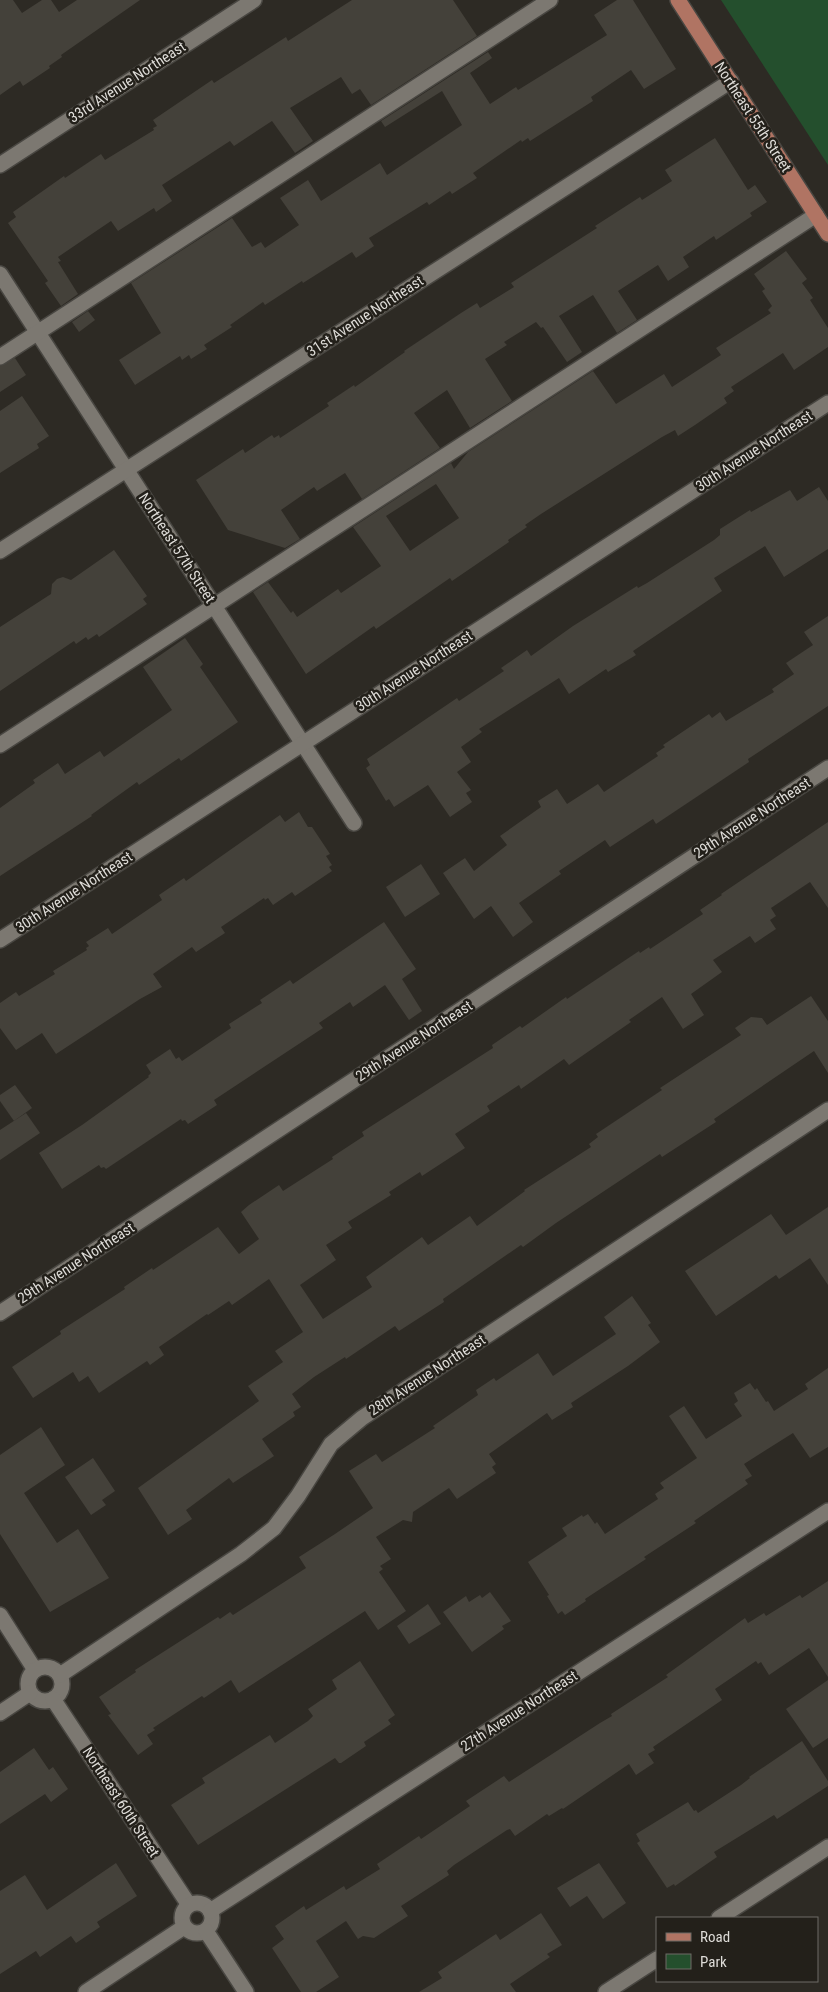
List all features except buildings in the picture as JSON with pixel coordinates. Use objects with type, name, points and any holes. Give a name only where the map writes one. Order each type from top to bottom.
[{"type":"main road","name":"Northeast 55th Street","points":[[678,0],[828,234]]},
{"type":"street","name":"33rd Avenue Northeast","points":[[0,165],[254,0]]},
{"type":"street","points":[[0,357],[550,0]]},
{"type":"street","name":"31st Avenue Northeast","points":[[0,551],[730,81]]},
{"type":"street","points":[[0,745],[816,215]]},
{"type":"street","name":"Northeast 57th Street","points":[[0,274],[354,823]]},
{"type":"street","name":"30th Avenue Northeast","points":[[0,940],[828,403]]},
{"type":"street","name":"29th Avenue Northeast","points":[[0,1313],[828,768]]},
{"type":"street","name":"28th Avenue Northeast","points":[[60,1675],[240,1554],[274,1528],[298,1496],[331,1444],[362,1418],[828,1110]]},
{"type":"street","name":"27th Avenue Northeast","points":[[210,1911],[828,1511]]},
{"type":"street","points":[[0,1615],[35,1670]]},
{"type":"street","points":[[43,1666],[49,1667],[60,1675],[63,1683],[62,1688],[60,1694],[53,1699],[40,1700],[30,1693],[27,1682],[29,1676],[35,1670],[43,1666]]},
{"type":"street","points":[[0,1713],[30,1693]]},
{"type":"street","name":"Northeast 60th Street","points":[[53,1699],[189,1905]]},
{"type":"street","points":[[721,1917],[828,1847]]},
{"type":"street","points":[[200,1904],[210,1911],[211,1924],[206,1930],[194,1933],[184,1927],[182,1915],[189,1905],[200,1904]]},
{"type":"street","points":[[86,1992],[184,1927]]},
{"type":"street","points":[[206,1930],[246,1992]]},
{"type":"street","points":[[606,1992],[656,1960]]},
{"type":"green space","points":[[721,0],[828,0],[828,165]]}]
